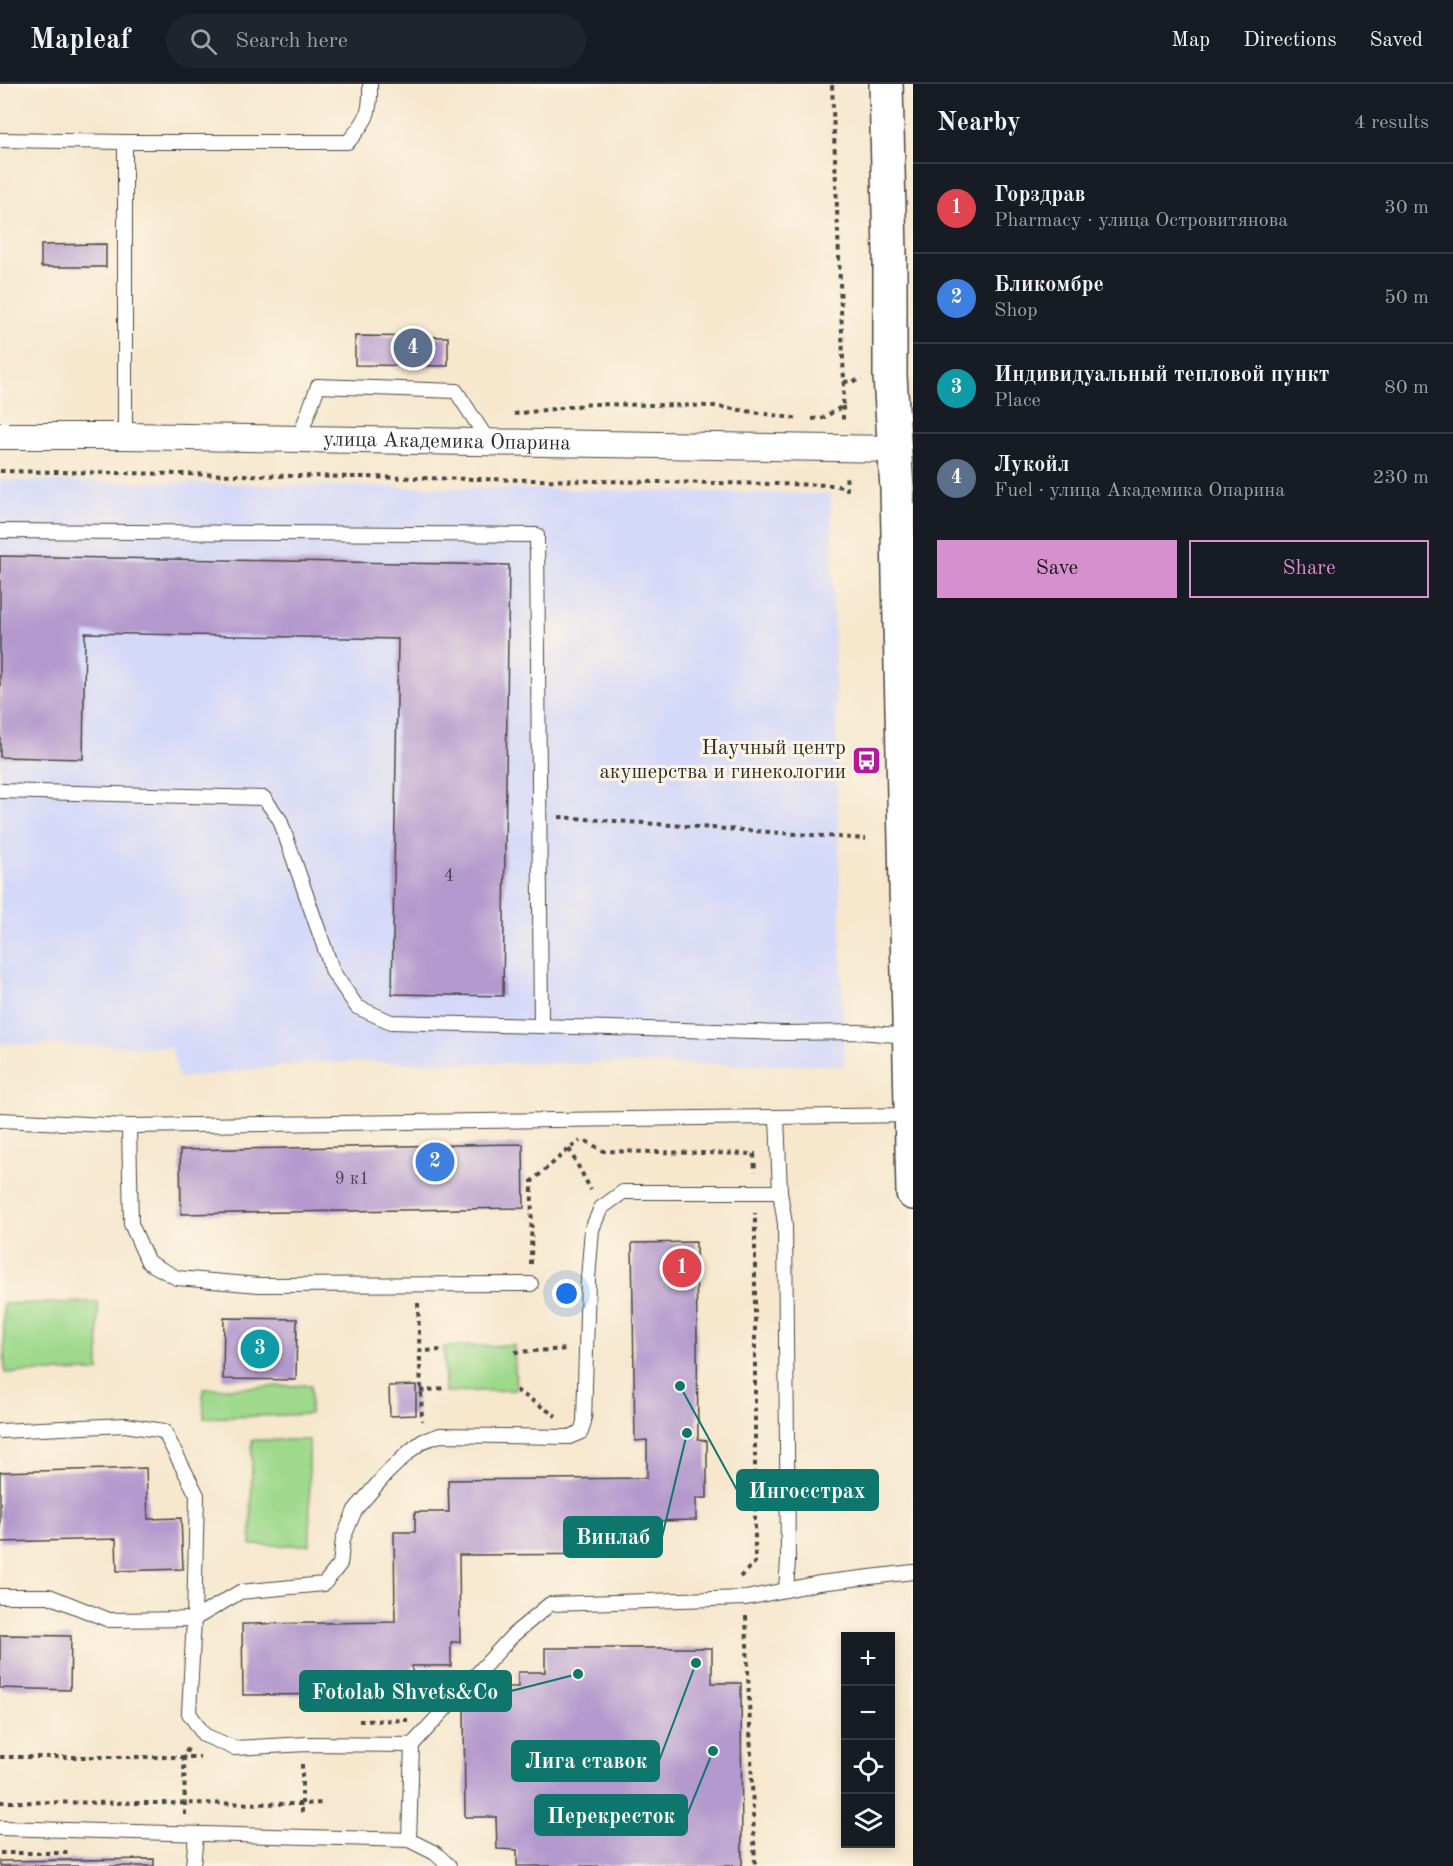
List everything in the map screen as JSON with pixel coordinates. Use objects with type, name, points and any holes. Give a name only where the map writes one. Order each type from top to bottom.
[{"type":"main road","points":[[886,84],[890,376],[897,489],[913,1193]]},
{"type":"street","name":"улица Академика Опарина","points":[[0,436],[299,438],[894,449]]},
{"type":"lane","points":[[0,140],[348,142],[365,123],[371,102],[370,84]]},
{"type":"lane","points":[[125,142],[125,436]]},
{"type":"lane","points":[[299,438],[318,386],[456,391],[489,442]]},
{"type":"lane","points":[[0,531],[537,536],[541,1025]]},
{"type":"lane","points":[[0,791],[264,798],[280,820],[333,972],[357,1007],[391,1022],[786,1033],[859,1032],[909,1036]]},
{"type":"lane","points":[[0,1120],[129,1126],[911,1115]]},
{"type":"lane","points":[[777,1117],[780,1192],[785,1224],[788,1560],[786,1590]]},
{"type":"lane","points":[[129,1126],[131,1224],[148,1262],[177,1278],[259,1285],[531,1284]]},
{"type":"lane","points":[[0,1596],[49,1596],[109,1620],[194,1619],[240,1592],[324,1584],[340,1564],[343,1539],[355,1510],[386,1474],[423,1441],[440,1435],[569,1437],[581,1432],[585,1422],[591,1228],[601,1208],[623,1192],[780,1192]]},
{"type":"lane","points":[[0,1431],[125,1425],[164,1431],[197,1495],[189,1713],[204,1735],[234,1748],[307,1744],[412,1745]]},
{"type":"lane","points":[[409,1840],[412,1745],[513,1635],[550,1604],[746,1598],[819,1583],[913,1572]]},
{"type":"lane","points":[[0,1828],[409,1840],[435,1853],[449,1866]]},
{"type":"lane","points":[[190,1835],[193,1866]]},
{"type":"path","points":[[474,419],[592,404],[714,406],[801,419],[823,418],[843,406],[844,382],[832,84]]},
{"type":"path","points":[[0,471],[835,485],[847,489]]},
{"type":"path","points":[[539,815],[866,839]]},
{"type":"path","points":[[531,1284],[532,1181],[584,1139],[603,1151],[754,1154],[778,1151]]},
{"type":"path","points":[[569,1149],[601,1208]]},
{"type":"path","points":[[754,1154],[755,1562]]},
{"type":"path","points":[[417,1284],[423,1441]]},
{"type":"path","points":[[515,1352],[586,1348]]},
{"type":"path","points":[[418,1351],[444,1350]]},
{"type":"path","points":[[420,1391],[445,1388]]},
{"type":"path","points":[[516,1390],[581,1432]]},
{"type":"path","points":[[741,1577],[746,1598],[755,1866]]},
{"type":"path","points":[[190,1835],[184,1757],[197,1725]]},
{"type":"path","points":[[0,1757],[208,1757]]},
{"type":"path","points":[[303,1757],[304,1836]]},
{"type":"path","points":[[0,1802],[324,1803]]},
{"type":"shaded area","points":[[0,480],[831,494],[844,1065],[319,1062],[179,1078],[171,1047],[0,1044]]},
{"type":"green space","points":[[98,1302],[99,1371],[5,1373],[3,1304]]},
{"type":"green space","points":[[514,1345],[516,1390],[445,1392],[444,1347]]},
{"type":"green space","points":[[311,1385],[310,1414],[204,1418],[203,1389]]},
{"type":"green space","points":[[252,1440],[309,1440],[310,1545],[251,1545]]},
{"type":"building","points":[[106,244],[106,267],[41,267],[41,245]]},
{"type":"building","points":[[355,336],[448,337],[448,366],[355,365]]},
{"type":"building","points":[[0,556],[509,565],[503,996],[392,994],[398,639],[85,633],[83,759],[0,757]]},
{"type":"building","points":[[523,1144],[524,1208],[181,1214],[180,1150]]},
{"type":"building","points":[[696,1242],[698,1439],[707,1441],[707,1498],[696,1498],[696,1520],[655,1521],[656,1554],[459,1555],[460,1642],[451,1642],[451,1666],[412,1666],[412,1700],[383,1700],[383,1694],[243,1695],[242,1624],[395,1622],[394,1532],[415,1532],[415,1512],[449,1512],[448,1480],[647,1478],[647,1440],[635,1441],[632,1243]]},
{"type":"building","points":[[224,1318],[297,1319],[296,1380],[223,1379]]},
{"type":"building","points":[[416,1385],[416,1415],[390,1416],[389,1386]]},
{"type":"building","points":[[146,1468],[148,1519],[181,1518],[183,1569],[117,1571],[116,1539],[0,1542],[0,1472]]},
{"type":"building","points":[[0,1635],[71,1636],[70,1690],[0,1688]]},
{"type":"building","points":[[545,1648],[712,1648],[712,1683],[741,1683],[742,1866],[517,1866],[517,1850],[497,1849],[496,1817],[465,1817],[464,1705],[499,1705],[499,1687],[518,1687],[518,1672],[545,1672]]},
{"type":"building","points":[[154,1859],[154,1866],[0,1866],[0,1861]]},
{"type":"place","name":"Лукойл","points":[[413,348]]},
{"type":"place","name":"Научный центр акушерства и гинекологии","points":[[867,760]]},
{"type":"place","name":"Бликомбре","points":[[435,1162]]},
{"type":"place","name":"Горздрав","points":[[682,1268]]},
{"type":"place","name":"Индивидуальный тепловой пункт","points":[[260,1349]]},
{"type":"place","name":"Ингосстрах","points":[[680,1386]]},
{"type":"place","name":"Винлаб","points":[[687,1433]]},
{"type":"place","name":"Лига ставок","points":[[696,1663]]},
{"type":"place","name":"Fotolab Shvets&Co","points":[[578,1674]]},
{"type":"place","name":"Перекресток","points":[[713,1751]]}]
